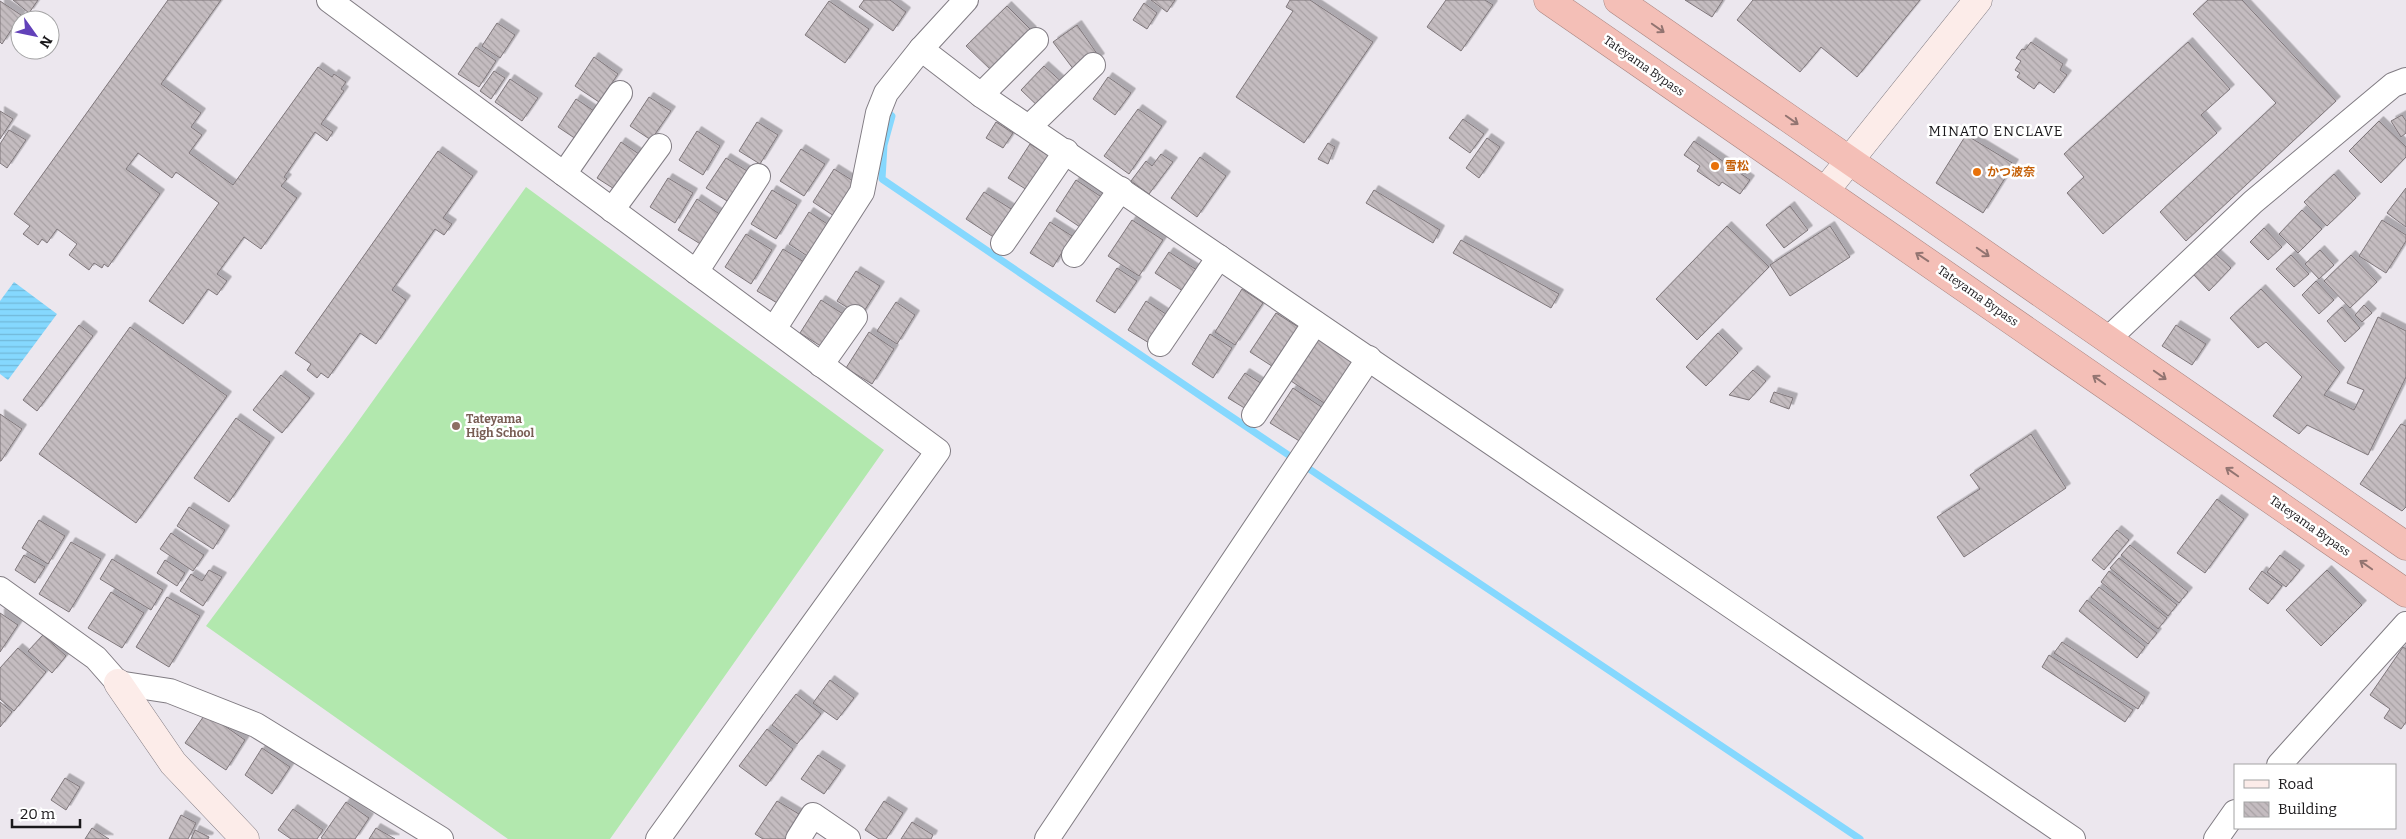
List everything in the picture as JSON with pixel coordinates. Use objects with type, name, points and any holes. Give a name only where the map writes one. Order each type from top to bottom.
[{"type":"highway","name":"Tateyama Bypass","points":[[1548,0],[2406,592]]},
{"type":"highway","points":[[1618,0],[2406,546]]},
{"type":"street","points":[[329,0],[938,451],[658,839]]},
{"type":"street","points":[[774,329],[862,192],[881,102],[921,49],[966,0]]},
{"type":"street","points":[[1826,191],[1978,0]]},
{"type":"street","points":[[981,95],[1036,40]]},
{"type":"street","points":[[921,49],[981,95],[1030,126],[1315,323],[2073,839]]},
{"type":"street","points":[[1030,126],[1093,64]]},
{"type":"street","points":[[2108,339],[2253,202],[2392,85],[2406,80]]},
{"type":"street","points":[[564,174],[620,93]]},
{"type":"street","points":[[612,210],[658,146]]},
{"type":"street","points":[[1003,242],[1066,151]]},
{"type":"street","points":[[696,272],[758,176]]},
{"type":"street","points":[[1074,255],[1121,189]]},
{"type":"street","points":[[1160,344],[1219,257]]},
{"type":"street","points":[[821,365],[855,317]]},
{"type":"street","points":[[1254,415],[1315,323]]},
{"type":"street","points":[[1047,839],[1369,358]]},
{"type":"street","points":[[0,589],[96,658],[118,684],[173,762],[245,839]]},
{"type":"street","points":[[2280,764],[2406,624]]},
{"type":"street","points":[[118,684],[170,691],[256,725],[441,839]]},
{"type":"street","points":[[2216,839],[2234,813]]},
{"type":"street","points":[[798,839],[812,815],[848,839]]},
{"type":"green space","points":[[526,187],[884,450],[610,839],[508,839],[206,626],[352,430]]},
{"type":"water","points":[[14,282],[57,314],[8,380],[0,374],[0,301]]},
{"type":"building","points":[[13,0],[38,0],[31,10],[25,10]]},
{"type":"building","points":[[168,0],[221,0],[161,84],[201,113],[191,127],[202,135],[189,153],[233,185],[318,67],[332,77],[334,74],[346,82],[341,89],[344,91],[321,124],[333,132],[327,141],[315,132],[284,177],[287,179],[281,186],[297,198],[261,249],[244,237],[217,274],[227,281],[217,295],[208,289],[183,324],[149,301],[219,203],[176,172],[172,178],[138,153],[126,169],[160,194],[108,267],[104,264],[102,268],[94,263],[89,270],[69,255],[77,244],[57,229],[47,243],[42,239],[38,245],[23,234],[30,226],[14,214]]},
{"type":"building","points":[[864,0],[890,0],[906,12],[893,31],[859,7]]},
{"type":"building","points":[[1151,0],[1175,0],[1167,12]]},
{"type":"building","points":[[1290,0],[1310,0],[1373,42],[1304,143],[1236,97],[1293,11],[1286,7]]},
{"type":"building","points":[[1446,0],[1485,0],[1493,5],[1461,51],[1427,27]]},
{"type":"building","points":[[1685,0],[1723,0],[1712,17]]},
{"type":"building","points":[[1753,0],[1920,0],[1857,77],[1821,47],[1800,72],[1737,20]]},
{"type":"building","points":[[2208,0],[2242,0],[2336,101],[2186,241],[2160,212],[2276,103],[2193,14]]},
{"type":"building","points":[[0,1],[14,10],[10,10],[10,32],[2,44],[0,42]]},
{"type":"building","points":[[829,1],[869,29],[845,63],[805,35]]},
{"type":"building","points":[[1144,3],[1157,13],[1147,29],[1133,20]]},
{"type":"building","points":[[1007,6],[1032,31],[992,71],[966,46]]},
{"type":"building","points":[[497,23],[515,35],[500,58],[482,46]]},
{"type":"building","points":[[1077,25],[1100,58],[1077,74],[1053,42]]},
{"type":"building","points":[[2031,42],[2063,64],[2060,70],[2067,75],[2054,93],[2039,82],[2034,89],[2017,77],[2020,73],[2015,70],[2021,61],[2016,58],[2022,49],[2025,50]]},
{"type":"building","points":[[2188,42],[2230,89],[2201,115],[2217,133],[2103,234],[2067,193],[2084,177],[2064,154]]},
{"type":"building","points":[[476,47],[496,61],[479,87],[458,74]]},
{"type":"building","points":[[594,57],[618,74],[599,102],[575,86]]},
{"type":"building","points":[[1044,66],[1065,85],[1042,110],[1021,90]]},
{"type":"building","points":[[494,71],[505,78],[491,99],[480,91]]},
{"type":"building","points":[[1108,77],[1131,93],[1115,115],[1093,99]]},
{"type":"building","points":[[510,79],[538,98],[522,121],[495,102]]},
{"type":"building","points":[[649,97],[671,111],[651,140],[630,126]]},
{"type":"building","points":[[576,99],[600,115],[582,143],[558,127]]},
{"type":"building","points":[[1138,109],[1162,126],[1129,174],[1104,156]]},
{"type":"building","points":[[0,111],[13,119],[0,139]]},
{"type":"building","points":[[2402,115],[2406,121],[2406,133],[2401,137],[2391,121]]},
{"type":"building","points":[[1463,119],[1484,134],[1470,153],[1449,138]]},
{"type":"building","points":[[2379,121],[2406,147],[2406,157],[2381,183],[2349,151]]},
{"type":"building","points":[[757,122],[778,135],[760,164],[739,151]]},
{"type":"building","points":[[996,122],[1013,133],[1003,148],[986,138]]},
{"type":"building","points":[[9,130],[26,140],[7,168],[0,163],[0,144]]},
{"type":"building","points":[[697,131],[720,146],[703,175],[679,160]]},
{"type":"building","points":[[1966,135],[2014,164],[1983,213],[1936,183]]},
{"type":"building","points":[[1487,138],[1500,147],[1479,178],[1466,168]]},
{"type":"building","points":[[1694,141],[1750,180],[1740,194],[1722,182],[1719,186],[1697,171],[1700,166],[1684,155]]},
{"type":"building","points":[[621,142],[642,156],[619,192],[597,178]]},
{"type":"building","points":[[1328,143],[1335,147],[1328,164],[1318,159]]},
{"type":"building","points":[[1030,144],[1057,161],[1035,195],[1008,178]]},
{"type":"building","points":[[801,149],[825,164],[804,196],[780,181]]},
{"type":"building","points":[[438,151],[473,176],[443,218],[452,224],[444,235],[435,229],[392,290],[406,300],[376,344],[360,333],[328,378],[321,373],[317,378],[307,370],[311,364],[295,353]]},
{"type":"building","points":[[1161,154],[1173,162],[1149,194],[1131,181],[1146,161],[1152,166]]},
{"type":"building","points":[[1200,157],[1226,176],[1197,217],[1171,198]]},
{"type":"building","points":[[726,158],[752,174],[732,204],[706,188]]},
{"type":"building","points":[[834,169],[858,184],[837,218],[813,202]]},
{"type":"building","points":[[2334,174],[2356,198],[2327,226],[2304,202]]},
{"type":"building","points":[[668,178],[693,193],[675,223],[650,207]]},
{"type":"building","points":[[1076,180],[1103,198],[1083,229],[1056,211]]},
{"type":"building","points":[[2406,188],[2406,227],[2387,213]]},
{"type":"building","points":[[772,190],[797,205],[776,239],[751,224]]},
{"type":"building","points":[[1374,190],[1440,230],[1433,243],[1366,203]]},
{"type":"building","points":[[984,192],[1016,212],[998,240],[966,219]]},
{"type":"building","points":[[697,199],[721,215],[702,245],[678,230]]},
{"type":"building","points":[[1790,206],[1808,230],[1784,248],[1766,225]]},
{"type":"building","points":[[2302,210],[2322,229],[2298,253],[2279,234]]},
{"type":"building","points":[[809,212],[835,229],[815,261],[789,244]]},
{"type":"building","points":[[1132,220],[1163,240],[1139,276],[1108,256]]},
{"type":"building","points":[[2382,220],[2406,235],[2406,241],[2386,273],[2359,256]]},
{"type":"building","points":[[1050,222],[1072,236],[1053,267],[1030,253]]},
{"type":"building","points":[[1727,226],[1769,267],[1697,340],[1656,299]]},
{"type":"building","points":[[1830,226],[1850,257],[1790,296],[1770,265]]},
{"type":"building","points":[[2264,228],[2282,247],[2268,260],[2250,242]]},
{"type":"building","points":[[746,234],[772,250],[751,284],[725,267]]},
{"type":"building","points":[[1461,240],[1559,294],[1551,308],[1453,253]]},
{"type":"building","points":[[783,249],[809,265],[784,307],[757,291]]},
{"type":"building","points":[[2320,250],[2334,265],[2319,279],[2305,264]]},
{"type":"building","points":[[1169,252],[1203,274],[1189,295],[1155,273]]},
{"type":"building","points":[[2214,252],[2231,268],[2209,291],[2193,274]]},
{"type":"building","points":[[2291,255],[2309,274],[2294,287],[2276,269]]},
{"type":"building","points":[[2351,255],[2377,282],[2350,308],[2324,281]]},
{"type":"building","points":[[1117,268],[1137,281],[1115,313],[1096,301]]},
{"type":"building","points":[[856,271],[880,286],[861,316],[837,301]]},
{"type":"building","points":[[2316,281],[2334,300],[2319,314],[2302,295]]},
{"type":"building","points":[[1242,289],[1263,303],[1235,345],[1215,332]]},
{"type":"building","points":[[2261,289],[2340,372],[2324,395],[2354,410],[2364,390],[2347,383],[2378,317],[2406,331],[2406,377],[2368,455],[2307,425],[2299,434],[2273,416],[2302,377],[2266,342],[2258,348],[2230,318]]},
{"type":"building","points":[[821,300],[848,317],[827,350],[800,333]]},
{"type":"building","points":[[1146,301],[1172,318],[1154,346],[1128,330]]},
{"type":"building","points":[[896,302],[915,315],[897,344],[877,331]]},
{"type":"building","points":[[2364,305],[2372,313],[2362,322],[2355,315]]},
{"type":"building","points":[[2342,307],[2360,328],[2345,342],[2327,321]]},
{"type":"building","points":[[1276,313],[1303,330],[1278,370],[1250,352]]},
{"type":"building","points":[[79,325],[93,336],[37,411],[23,400]]},
{"type":"building","points":[[2176,325],[2206,344],[2192,365],[2162,346]]},
{"type":"building","points":[[130,327],[227,396],[136,523],[39,454]]},
{"type":"building","points":[[869,332],[894,349],[872,384],[846,368]]},
{"type":"building","points":[[1318,333],[1361,360],[1330,407],[1288,379]]},
{"type":"building","points":[[1718,333],[1738,353],[1706,386],[1686,367]]},
{"type":"building","points":[[1210,334],[1232,348],[1213,378],[1192,364]]},
{"type":"building","points":[[1753,370],[1766,381],[1749,400],[1729,395]]},
{"type":"building","points":[[1245,373],[1267,387],[1251,412],[1228,398]]},
{"type":"building","points":[[281,375],[310,398],[282,433],[253,410]]},
{"type":"building","points":[[1293,388],[1323,408],[1301,442],[1270,423]]},
{"type":"building","points":[[1774,392],[1793,398],[1789,409],[1770,402]]},
{"type":"building","points":[[0,414],[22,429],[1,461],[0,461]]},
{"type":"building","points":[[236,418],[270,442],[229,502],[194,478]]},
{"type":"building","points":[[2401,424],[2406,426],[2406,507],[2402,511],[2360,484]]},
{"type":"building","points":[[2031,434],[2066,488],[1964,557],[1937,517],[1980,489],[1970,475]]},
{"type":"building","points":[[2217,499],[2244,519],[2205,573],[2177,553]]},
{"type":"building","points":[[189,507],[225,530],[213,549],[177,526]]},
{"type":"building","points":[[39,520],[65,536],[48,564],[22,548]]},
{"type":"building","points":[[2117,530],[2129,540],[2104,570],[2092,560]]},
{"type":"building","points":[[171,533],[204,555],[193,571],[160,549]]},
{"type":"building","points":[[71,542],[101,559],[69,612],[39,594]]},
{"type":"building","points":[[2130,545],[2188,592],[2179,603],[2121,555]]},
{"type":"building","points":[[24,555],[45,567],[35,583],[15,570]]},
{"type":"building","points":[[2280,555],[2300,570],[2286,587],[2267,572]]},
{"type":"building","points":[[2119,558],[2177,605],[2168,616],[2110,568]]},
{"type":"building","points":[[112,559],[163,590],[151,610],[100,579]]},
{"type":"building","points":[[165,560],[185,573],[177,586],[157,573]]},
{"type":"building","points":[[209,570],[222,577],[203,606],[180,591],[191,574],[202,581]]},
{"type":"building","points":[[2327,570],[2362,605],[2321,646],[2286,610]]},
{"type":"building","points":[[2109,571],[2167,618],[2158,629],[2101,582]]},
{"type":"building","points":[[2262,571],[2282,586],[2268,604],[2249,589]]},
{"type":"building","points":[[2099,587],[2157,633],[2148,644],[2091,597]]},
{"type":"building","points":[[111,592],[144,613],[122,648],[88,628]]},
{"type":"building","points":[[167,597],[200,616],[169,667],[136,647]]},
{"type":"building","points":[[2087,600],[2145,647],[2137,658],[2079,611]]},
{"type":"building","points":[[0,613],[18,625],[0,652]]},
{"type":"building","points":[[43,635],[66,656],[52,673],[28,651]]},
{"type":"building","points":[[2062,642],[2145,697],[2138,709],[2054,653]]},
{"type":"building","points":[[2403,647],[2406,649],[2406,722],[2401,729],[2384,718],[2390,709],[2370,695]]},
{"type":"building","points":[[18,648],[46,672],[14,711],[0,699],[0,668]]},
{"type":"building","points":[[2049,655],[2133,710],[2125,722],[2042,667]]},
{"type":"building","points":[[830,680],[854,698],[837,720],[813,703]]},
{"type":"building","points":[[796,694],[821,714],[797,744],[772,725]]},
{"type":"building","points":[[0,702],[12,712],[0,727]]},
{"type":"building","points":[[206,713],[245,740],[226,770],[185,743]]},
{"type":"building","points":[[767,729],[793,749],[766,786],[739,766]]},
{"type":"building","points":[[262,748],[290,767],[272,794],[245,775]]},
{"type":"building","points":[[818,755],[841,770],[824,794],[801,779]]},
{"type":"building","points":[[65,778],[80,787],[66,810],[51,800]]},
{"type":"building","points":[[777,801],[804,817],[791,839],[763,839],[755,834]]},
{"type":"building","points":[[884,801],[903,813],[886,839],[879,839],[865,830]]},
{"type":"building","points":[[346,802],[369,818],[355,839],[321,838]]},
{"type":"building","points":[[293,809],[323,830],[317,839],[291,839],[278,830]]},
{"type":"building","points":[[181,815],[196,823],[188,839],[169,839]]},
{"type":"building","points":[[912,822],[933,835],[931,839],[901,839]]},
{"type":"building","points":[[92,828],[109,839],[85,839]]},
{"type":"building","points":[[376,828],[395,839],[369,839]]},
{"type":"building","points":[[195,830],[209,837],[208,839],[191,839]]},
{"type":"waterway","points":[[887,112],[892,116],[884,145],[882,179],[1220,409],[1860,839]]},
{"type":"place","name":"雪松","points":[[1715,166]]},
{"type":"place","name":"かつ波奈","points":[[1977,172]]},
{"type":"place","name":"Tateyama High School","points":[[456,426]]},
{"type":"district","name":"MINATO ENCLAVE","points":[[1996,131]]}]
